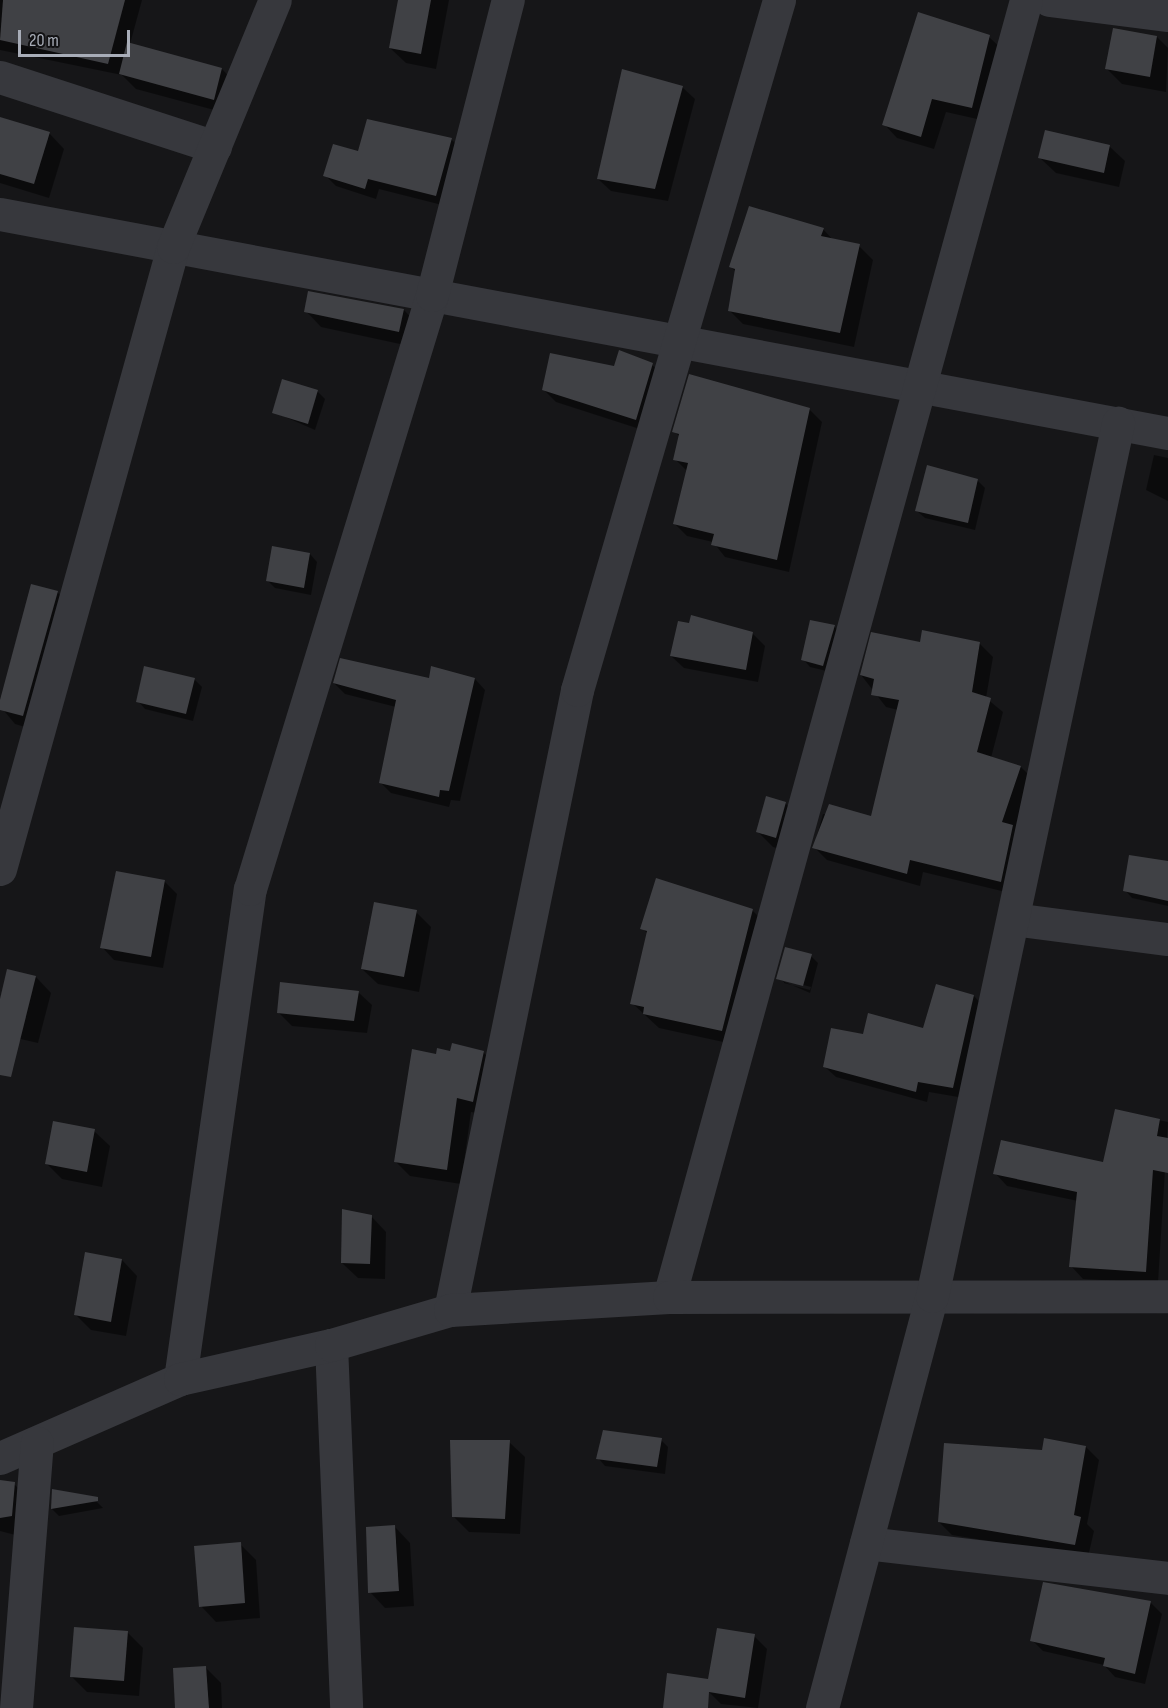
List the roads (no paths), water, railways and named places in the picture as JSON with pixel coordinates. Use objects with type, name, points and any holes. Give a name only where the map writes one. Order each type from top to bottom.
[{"type":"street","points":[[0,869],[173,247],[276,0]]},
{"type":"street","points":[[180,1379],[249,889],[432,295],[508,0]]},
{"type":"street","points":[[450,1310],[577,690],[779,0]]},
{"type":"street","points":[[669,1297],[1026,0]]},
{"type":"street","points":[[1049,0],[1133,5],[1168,15]]},
{"type":"street","points":[[0,76],[215,147]]},
{"type":"street","points":[[0,214],[1168,433]]},
{"type":"street","points":[[822,1708],[932,1296],[1118,423]]},
{"type":"street","points":[[1013,919],[1168,939]]},
{"type":"street","points":[[0,1458],[180,1379],[331,1345],[450,1310],[669,1297],[1168,1296]]},
{"type":"street","points":[[331,1345],[346,1708]]},
{"type":"street","points":[[16,1708],[37,1443]]},
{"type":"street","points":[[866,1542],[1168,1578]]}]
